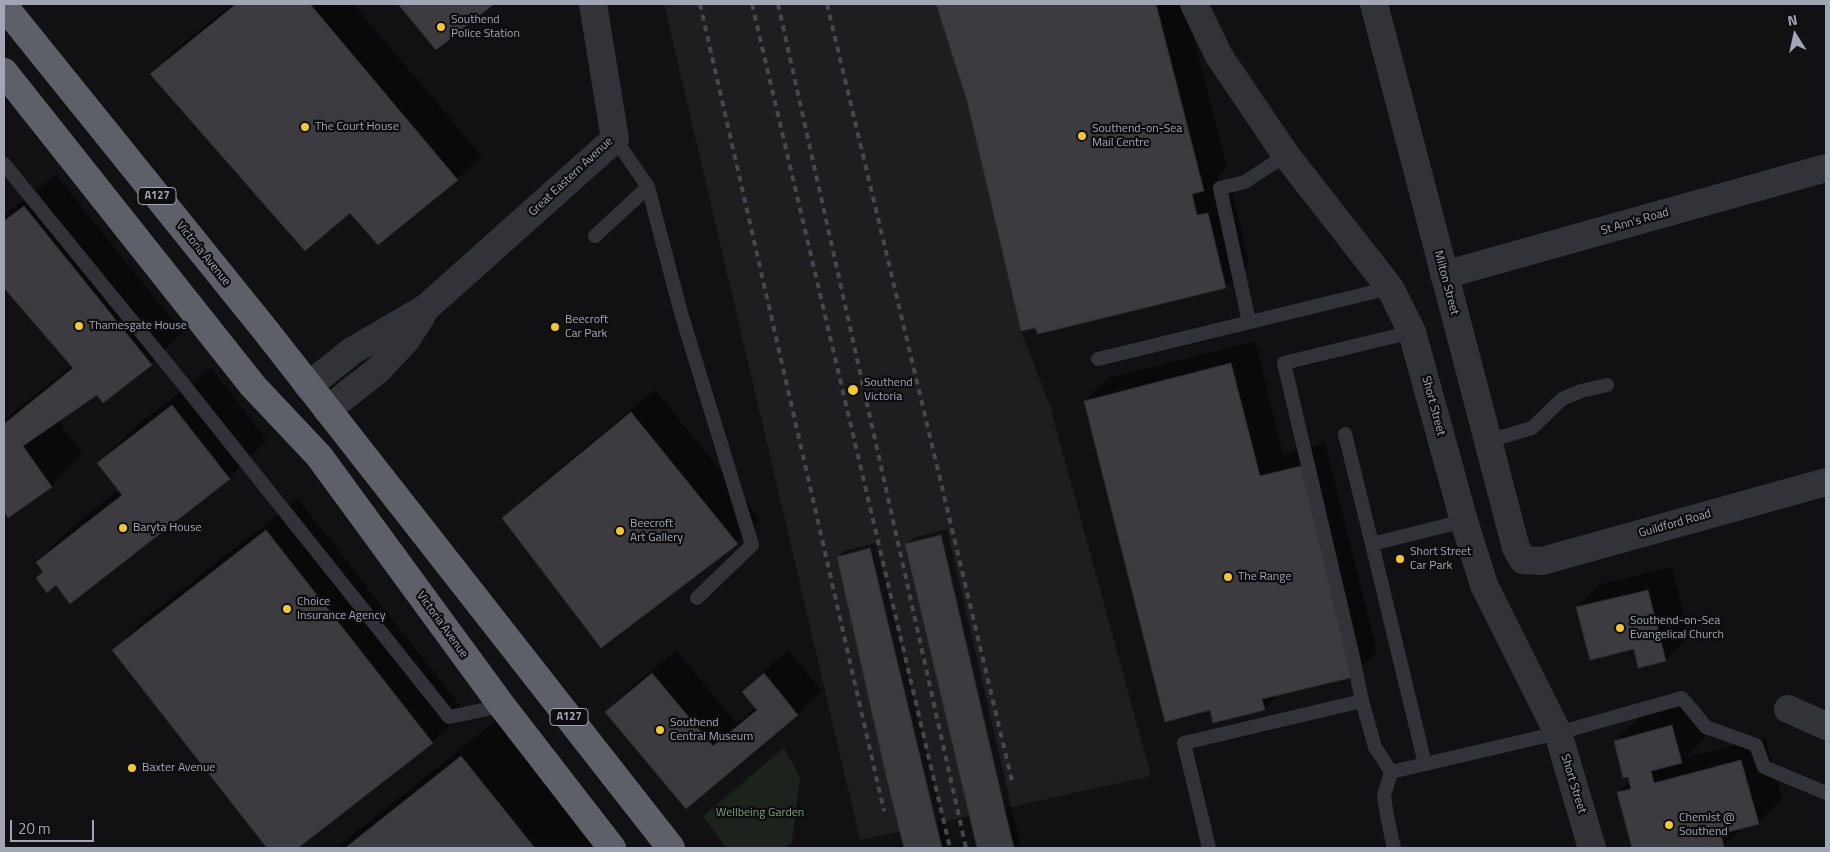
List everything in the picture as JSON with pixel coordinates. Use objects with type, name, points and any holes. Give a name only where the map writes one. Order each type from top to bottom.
[{"type":"highway","name":"Victoria Avenue","points":[[4,6],[266,331],[671,848]]},
{"type":"highway","name":"Victoria Avenue","points":[[4,72],[246,378],[319,456],[502,706],[612,848]]},
{"type":"highway","points":[[308,386],[298,401],[300,420],[319,456]]},
{"type":"highway","name":"Victoria Avenue","points":[[269,403],[288,416],[300,420]]},
{"type":"highway","points":[[300,420],[312,418],[326,410]]},
{"type":"street","name":"Great Eastern Avenue","points":[[308,386],[352,352],[427,307],[615,139],[593,4]]},
{"type":"street","name":"Short Street","points":[[1194,4],[1219,56],[1286,155],[1390,288],[1412,332],[1484,585],[1558,733],[1592,848]]},
{"type":"street","name":"Milton Street","points":[[1374,4],[1516,548],[1523,560]]},
{"type":"street","name":"St Ann's Road","points":[[1444,275],[1826,168]]},
{"type":"street","name":"Great Eastern Avenue","points":[[326,410],[378,370],[406,340],[427,307]]},
{"type":"street","name":"Guildford Road","points":[[1523,560],[1542,561],[1826,482]]},
{"type":"street","points":[[1788,709],[1826,726]]},
{"type":"lane","points":[[615,139],[648,187],[681,313],[752,545],[697,598]]},
{"type":"lane","points":[[1249,322],[1220,188],[1245,182],[1286,155]]},
{"type":"lane","points":[[4,164],[201,405],[449,717],[502,706]]},
{"type":"lane","points":[[595,236],[648,187]]},
{"type":"lane","points":[[1098,360],[1390,288]]},
{"type":"lane","points":[[1394,848],[1386,816],[1384,796],[1391,772],[1375,747],[1362,701],[1284,363],[1412,332]]},
{"type":"lane","points":[[1488,441],[1532,428],[1562,400],[1581,391],[1607,385]]},
{"type":"lane","points":[[1345,434],[1426,764]]},
{"type":"lane","points":[[1372,544],[1464,520]]},
{"type":"lane","points":[[1391,772],[1558,733],[1682,698],[1706,727],[1756,745],[1764,767],[1826,793]]},
{"type":"lane","points":[[1209,848],[1184,744],[1362,701]]},
{"type":"shaded area","points":[[664,4],[936,4],[967,101],[1021,331],[1050,406],[1151,776],[860,840]]},
{"type":"green space","name":"Wellbeing Garden","points":[[784,748],[800,777],[792,843],[785,848],[726,848],[703,816]]},
{"type":"building","name":"The Court House","points":[[236,4],[310,4],[458,180],[378,245],[350,213],[305,251],[150,74]]},
{"type":"building","name":"Southend Police Station","points":[[398,4],[494,4],[436,50]]},
{"type":"building","name":"Southend-on-Sea Mail Centre","points":[[936,4],[1156,4],[1204,191],[1192,194],[1197,215],[1208,213],[1226,288],[1038,334],[1035,328],[1021,331],[967,101]]},
{"type":"building","name":"Thamesgate House","points":[[24,206],[152,365],[103,403],[97,395],[23,446],[52,487],[8,518],[4,512],[4,424],[73,368],[4,288],[4,221]]},
{"type":"building","name":"The Range","points":[[1231,363],[1260,476],[1301,466],[1354,677],[1262,699],[1265,710],[1213,723],[1210,710],[1165,722],[1084,401]]},
{"type":"building","name":"Baryta House","points":[[172,405],[230,479],[70,604],[56,585],[47,593],[36,578],[43,572],[36,562],[122,495],[97,463]]},
{"type":"building","name":"Beecroft Art Gallery","points":[[631,412],[738,544],[601,648],[502,518]]},
{"type":"building","points":[[266,530],[433,743],[298,848],[267,848],[112,650]]},
{"type":"building","points":[[941,535],[1014,848],[977,848],[905,544]]},
{"type":"building","points":[[870,548],[942,848],[904,848],[887,780],[837,557]]},
{"type":"building","name":"Southend-on-Sea Evangelical Church","points":[[1648,590],[1666,661],[1638,668],[1634,649],[1590,660],[1576,607]]},
{"type":"building","name":"Southend Central Museum","points":[[652,673],[713,746],[757,710],[742,692],[764,673],[798,715],[686,809],[605,712]]},
{"type":"building","points":[[1672,725],[1682,763],[1651,771],[1654,783],[1741,760],[1759,824],[1721,834],[1724,847],[1632,848],[1617,792],[1631,789],[1628,777],[1623,778],[1614,741]]},
{"type":"building","points":[[461,756],[535,848],[345,848]]},
{"type":"railway","points":[[700,4],[884,811]]},
{"type":"railway","points":[[752,4],[950,848]]},
{"type":"railway","points":[[778,4],[966,848]]},
{"type":"railway","points":[[827,4],[1012,781]]},
{"type":"place","name":"Southend Police Station","points":[[441,27]]},
{"type":"place","name":"The Court House","points":[[305,127]]},
{"type":"place","name":"Southend-on-Sea Mail Centre","points":[[1082,136]]},
{"type":"place","name":"Thamesgate House","points":[[79,326]]},
{"type":"place","name":"Beecroft Car Park","points":[[555,327]]},
{"type":"place","name":"Southend Victoria","points":[[853,390]]},
{"type":"place","name":"Baryta House","points":[[123,528]]},
{"type":"place","name":"Beecroft Art Gallery","points":[[620,531]]},
{"type":"place","name":"Short Street Car Park","points":[[1400,559]]},
{"type":"place","name":"The Range","points":[[1228,577]]},
{"type":"place","name":"Choice Insurance Agency","points":[[287,609]]},
{"type":"place","name":"Southend-on-Sea Evangelical Church","points":[[1620,628]]},
{"type":"place","name":"Southend Central Museum","points":[[660,730]]},
{"type":"place","name":"Baxter Avenue","points":[[132,768]]},
{"type":"place","name":"Chemist @ Southend","points":[[1669,825]]}]
